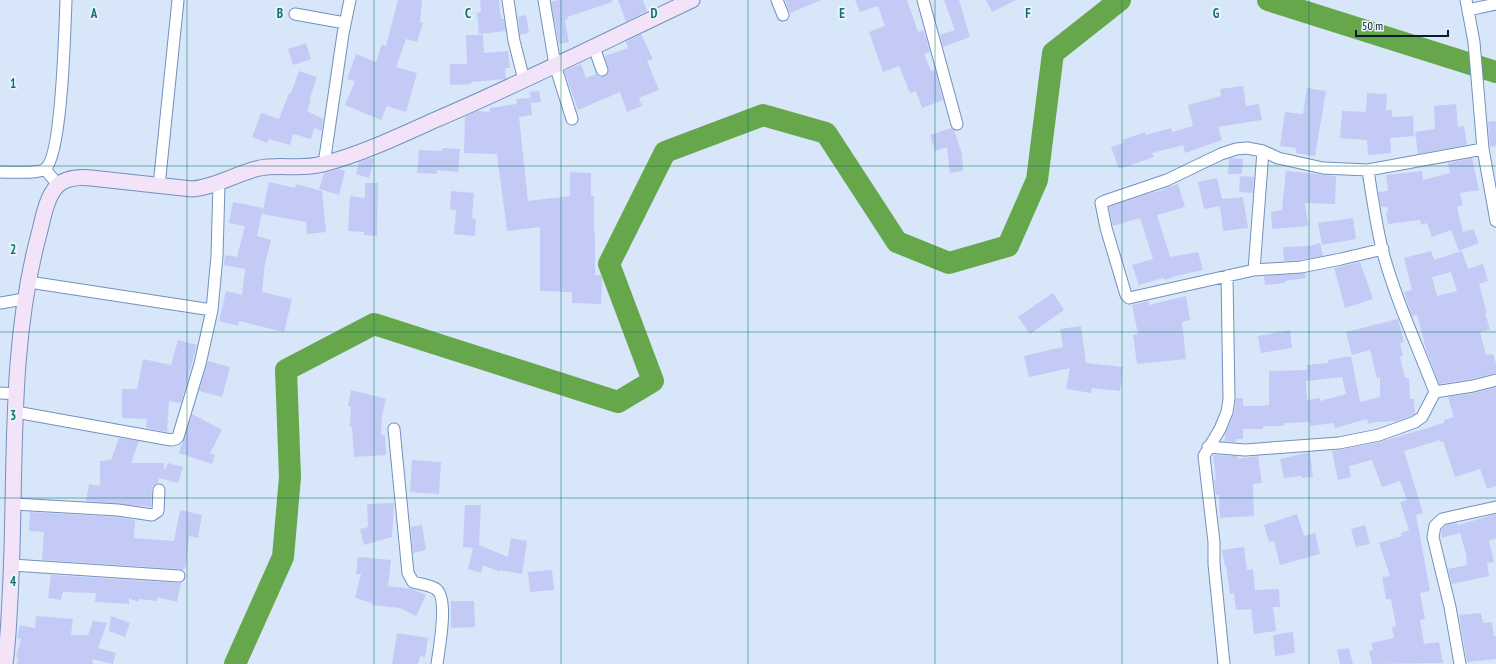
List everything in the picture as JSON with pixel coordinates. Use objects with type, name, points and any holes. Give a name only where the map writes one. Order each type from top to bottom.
[{"type":"street","points":[[0,172],[38,171],[45,169],[50,164],[53,153],[62,88],[66,0]]},
{"type":"street","points":[[159,186],[178,0]]},
{"type":"street","points":[[324,164],[345,23],[350,0]]},
{"type":"street","points":[[508,0],[514,41],[524,80]]},
{"type":"street","points":[[544,0],[555,65],[572,119]]},
{"type":"street","points":[[5,664],[12,565],[16,412],[24,299],[44,214],[52,194],[58,186],[66,181],[78,177],[192,189],[205,188],[260,168],[299,168],[324,164],[375,146],[487,98],[692,0]]},
{"type":"street","points":[[777,0],[783,15]]},
{"type":"street","points":[[923,0],[957,124]]},
{"type":"street","points":[[1496,4],[1467,5],[1474,42],[1483,149],[1496,222]]},
{"type":"street","points":[[295,14],[345,23]]},
{"type":"street","points":[[594,47],[602,70]]},
{"type":"street","points":[[1382,249],[1301,267],[1254,270],[1128,298],[1106,228],[1101,203],[1167,180],[1221,154],[1236,149],[1247,148],[1262,151],[1278,158],[1323,168],[1368,170],[1483,149]]},
{"type":"street","points":[[1254,270],[1262,151]]},
{"type":"street","points":[[45,169],[58,186]]},
{"type":"street","points":[[1208,447],[1253,449],[1339,443],[1379,435],[1415,422],[1422,417],[1435,392],[1398,298],[1382,249],[1373,207],[1368,170]]},
{"type":"street","points":[[16,412],[172,440],[176,439],[180,433],[200,364],[212,310],[217,256],[219,184]]},
{"type":"street","points":[[1224,664],[1214,564],[1214,542],[1204,456],[1220,429],[1227,412],[1229,399],[1227,276]]},
{"type":"street","points":[[29,282],[212,310]]},
{"type":"street","points":[[0,302],[24,299]]},
{"type":"street","points":[[1435,392],[1473,386],[1496,380]]},
{"type":"street","points":[[0,393],[17,394]]},
{"type":"street","points":[[394,429],[408,573],[413,582],[437,589],[443,598],[443,613],[437,664]]},
{"type":"street","points":[[14,504],[118,510],[152,515],[158,511],[159,490]]},
{"type":"street","points":[[1460,664],[1450,607],[1433,536],[1435,526],[1442,519],[1496,507]]},
{"type":"street","points":[[12,565],[179,576]]},
{"type":"building","points":[[398,0],[422,0],[420,22],[423,23],[417,42],[406,39],[396,67],[417,73],[406,112],[387,106],[381,120],[345,105],[355,81],[347,79],[356,54],[376,62],[382,44],[386,46]]},
{"type":"building","points":[[480,0],[499,0],[501,19],[504,19],[506,31],[479,34],[477,13],[481,12]]},
{"type":"building","points":[[558,0],[612,0],[612,2],[567,17],[568,19],[565,20],[569,42],[559,44],[551,2]]},
{"type":"building","points":[[618,0],[643,0],[647,11],[626,22]]},
{"type":"building","points":[[785,0],[821,0],[790,13]]},
{"type":"building","points":[[855,0],[907,0],[918,32],[923,30],[926,38],[930,52],[924,54],[931,71],[935,70],[943,100],[922,108],[916,91],[910,93],[899,66],[883,72],[869,32],[885,26],[878,6],[860,12]]},
{"type":"building","points":[[944,0],[959,0],[970,37],[943,47],[940,35],[955,30]]},
{"type":"building","points":[[986,0],[1016,0],[992,12]]},
{"type":"building","points":[[526,15],[529,33],[520,35],[518,17]]},
{"type":"building","points":[[641,34],[653,59],[647,61],[659,90],[639,98],[642,106],[627,112],[620,92],[578,110],[564,71],[581,64],[586,78],[596,74],[600,77],[605,76],[609,71],[605,56],[628,48],[626,42]]},
{"type":"building","points":[[466,35],[483,35],[484,53],[508,51],[510,68],[505,68],[506,79],[471,82],[471,84],[450,85],[450,64],[467,64]]},
{"type":"building","points":[[306,43],[311,59],[293,65],[288,49]]},
{"type":"building","points":[[299,71],[317,77],[307,111],[323,119],[322,131],[314,128],[311,139],[293,134],[290,145],[269,139],[267,143],[252,137],[261,113],[279,119]]},
{"type":"building","points":[[1243,86],[1246,106],[1259,104],[1262,120],[1218,127],[1222,140],[1185,153],[1183,145],[1152,153],[1154,157],[1119,169],[1111,147],[1124,143],[1122,140],[1145,132],[1146,135],[1171,128],[1172,132],[1193,126],[1188,105],[1221,96],[1220,89]]},
{"type":"building","points":[[1307,88],[1326,91],[1315,156],[1296,153],[1296,148],[1280,146],[1285,112],[1303,114]]},
{"type":"building","points":[[539,91],[541,102],[531,103],[530,92]]},
{"type":"building","points":[[1367,93],[1387,94],[1386,110],[1392,110],[1392,117],[1413,116],[1414,136],[1390,138],[1391,153],[1368,155],[1367,140],[1340,138],[1342,111],[1366,112]]},
{"type":"building","points":[[530,98],[532,115],[519,117],[528,201],[570,196],[570,172],[591,173],[591,196],[594,196],[595,275],[602,275],[601,304],[572,303],[572,292],[540,291],[540,227],[507,231],[497,154],[464,153],[465,117],[477,111],[490,112],[490,108],[517,104],[516,99]]},
{"type":"building","points":[[1456,104],[1458,127],[1464,126],[1467,145],[1418,154],[1415,132],[1435,129],[1434,106]]},
{"type":"building","points":[[1496,121],[1496,146],[1490,147],[1488,122]]},
{"type":"building","points":[[951,128],[954,130],[962,154],[963,171],[950,173],[947,147],[935,151],[930,135]]},
{"type":"building","points":[[443,148],[460,149],[458,172],[437,170],[437,174],[417,173],[419,150],[442,151]]},
{"type":"building","points":[[370,158],[374,159],[369,178],[356,174],[359,162]]},
{"type":"building","points":[[1472,158],[1479,190],[1460,193],[1463,205],[1457,207],[1463,232],[1473,229],[1479,243],[1459,251],[1451,230],[1432,237],[1427,223],[1421,225],[1420,220],[1388,224],[1386,213],[1388,212],[1387,207],[1381,207],[1378,192],[1388,191],[1386,175],[1422,171],[1423,180],[1450,173],[1448,163]]},
{"type":"building","points":[[1229,159],[1243,159],[1242,174],[1228,174]]},
{"type":"building","points":[[339,169],[345,171],[339,195],[319,189],[324,173]]},
{"type":"building","points":[[1286,171],[1336,176],[1335,204],[1305,203],[1308,226],[1272,229],[1271,212],[1282,210]]},
{"type":"building","points":[[1240,176],[1254,177],[1253,193],[1239,192]]},
{"type":"building","points":[[1217,178],[1222,199],[1243,197],[1248,228],[1223,231],[1220,206],[1204,209],[1198,182]]},
{"type":"building","points":[[269,182],[295,188],[296,184],[322,191],[326,232],[307,234],[306,222],[262,214]]},
{"type":"building","points":[[365,183],[378,183],[377,236],[364,235],[364,232],[348,231],[350,196],[365,198]]},
{"type":"building","points":[[1178,184],[1185,207],[1157,215],[1170,257],[1198,252],[1203,270],[1164,280],[1163,278],[1139,285],[1132,265],[1153,259],[1140,218],[1113,226],[1109,207],[1164,190],[1163,189]]},
{"type":"building","points":[[451,191],[474,193],[472,218],[476,219],[475,236],[454,234],[456,210],[450,209]]},
{"type":"building","points":[[233,202],[263,208],[257,236],[271,240],[265,263],[262,292],[292,299],[284,332],[239,321],[238,326],[219,321],[226,291],[242,295],[245,269],[224,265],[225,255],[237,257],[245,226],[229,223]]},
{"type":"building","points":[[1353,218],[1356,239],[1322,245],[1318,223]]},
{"type":"building","points":[[1320,243],[1323,256],[1284,261],[1283,247],[1310,246]]},
{"type":"building","points":[[1431,251],[1434,260],[1462,251],[1468,269],[1483,264],[1488,281],[1479,284],[1490,330],[1480,332],[1486,355],[1493,354],[1496,364],[1496,373],[1472,379],[1439,384],[1426,349],[1417,315],[1412,316],[1404,292],[1412,290],[1404,258]],"holes":[[[1451,272],[1457,291],[1437,296],[1432,277]]]},
{"type":"building","points":[[1360,262],[1373,299],[1345,308],[1334,268]]},
{"type":"building","points":[[1305,273],[1306,278],[1285,281],[1285,283],[1265,285],[1264,276]]},
{"type":"building","points":[[1053,293],[1064,310],[1030,334],[1018,317]]},
{"type":"building","points":[[1186,296],[1190,320],[1182,322],[1186,359],[1137,364],[1133,335],[1138,334],[1132,305],[1149,301],[1149,305]]},
{"type":"building","points":[[1398,319],[1404,342],[1400,343],[1403,356],[1400,357],[1405,378],[1409,378],[1410,399],[1414,399],[1415,414],[1396,421],[1368,424],[1367,419],[1335,428],[1333,423],[1310,426],[1310,422],[1284,423],[1284,426],[1263,426],[1263,429],[1243,429],[1243,439],[1236,439],[1236,442],[1225,441],[1225,434],[1234,414],[1236,398],[1243,398],[1243,406],[1269,405],[1269,371],[1307,370],[1307,365],[1328,363],[1328,360],[1351,356],[1360,402],[1380,397],[1380,377],[1377,378],[1370,350],[1352,355],[1346,332]],"holes":[[[1342,377],[1346,394],[1320,401],[1320,398],[1307,400],[1306,381]]]},
{"type":"building","points":[[1081,326],[1086,363],[1123,367],[1120,391],[1092,388],[1091,393],[1066,389],[1070,368],[1029,377],[1024,356],[1063,347],[1060,329]]},
{"type":"building","points":[[1290,330],[1292,348],[1261,353],[1258,336]]},
{"type":"building","points":[[178,340],[197,345],[181,403],[169,401],[167,432],[146,428],[147,419],[122,418],[122,389],[137,389],[143,359],[171,365]]},
{"type":"building","points":[[208,361],[230,367],[222,397],[199,391]]},
{"type":"building","points":[[1496,387],[1496,486],[1487,489],[1480,469],[1455,477],[1443,441],[1440,442],[1440,440],[1404,451],[1423,513],[1416,515],[1430,591],[1420,593],[1425,619],[1420,620],[1424,644],[1439,642],[1443,663],[1372,664],[1369,651],[1373,650],[1371,643],[1394,638],[1392,627],[1396,626],[1391,599],[1386,599],[1382,577],[1390,576],[1379,543],[1402,536],[1401,533],[1409,530],[1400,502],[1407,500],[1400,481],[1382,487],[1372,460],[1349,466],[1351,477],[1338,480],[1332,451],[1380,442],[1444,423],[1444,420],[1454,417],[1448,397],[1474,393]]},
{"type":"building","points":[[351,390],[386,399],[382,415],[381,435],[385,435],[386,455],[354,457],[352,427],[350,427],[351,407],[348,406]]},
{"type":"building","points":[[192,414],[222,430],[210,453],[215,455],[212,464],[179,453]]},
{"type":"building","points":[[119,438],[139,441],[131,463],[164,463],[164,471],[168,463],[183,467],[178,483],[159,478],[158,483],[153,486],[152,489],[151,507],[86,501],[89,484],[100,486],[100,461],[111,460]]},
{"type":"building","points":[[1310,452],[1313,477],[1302,478],[1302,476],[1284,478],[1280,459]]},
{"type":"building","points":[[1213,455],[1238,456],[1238,459],[1258,456],[1262,483],[1253,484],[1254,516],[1220,518],[1219,495],[1216,495],[1214,480],[1216,479]]},
{"type":"building","points":[[412,460],[441,462],[439,494],[410,492]]},
{"type":"building","points":[[394,503],[392,537],[364,545],[360,529],[368,527],[367,504]]},
{"type":"building","points":[[465,505],[481,505],[479,545],[508,557],[511,538],[527,541],[522,574],[500,570],[500,572],[483,565],[481,573],[468,569],[473,548],[463,547]]},
{"type":"building","points":[[180,510],[202,515],[198,538],[189,536],[186,568],[184,567],[183,571],[179,569],[42,560],[44,532],[29,531],[30,512],[117,517],[135,520],[134,538],[174,541]]},
{"type":"building","points":[[1297,514],[1304,536],[1315,533],[1320,554],[1280,565],[1274,541],[1269,542],[1264,525]]},
{"type":"building","points":[[1496,514],[1496,538],[1489,541],[1494,562],[1487,563],[1489,576],[1452,584],[1448,569],[1467,565],[1467,558],[1458,525]]},
{"type":"building","points":[[1457,523],[1460,533],[1441,538],[1442,529],[1446,525]]},
{"type":"building","points":[[422,525],[426,550],[413,553],[411,527]]},
{"type":"building","points":[[1365,525],[1370,544],[1356,547],[1351,529]]},
{"type":"building","points":[[1244,547],[1247,570],[1253,569],[1255,590],[1279,589],[1280,607],[1273,607],[1276,631],[1254,634],[1251,609],[1236,610],[1234,593],[1230,594],[1222,550]]},
{"type":"building","points":[[358,557],[391,560],[388,586],[412,589],[426,595],[416,616],[400,608],[372,605],[372,603],[355,598],[361,574],[356,574]]},
{"type":"building","points":[[552,570],[554,590],[530,592],[528,572]]},
{"type":"building","points":[[51,575],[181,583],[177,602],[157,597],[157,601],[139,599],[138,602],[129,598],[129,604],[95,602],[96,593],[63,592],[61,600],[48,598]]},
{"type":"building","points":[[451,601],[474,601],[475,627],[451,628]]},
{"type":"building","points":[[1481,613],[1483,623],[1492,622],[1494,636],[1496,636],[1496,659],[1467,662],[1459,615]]},
{"type":"building","points":[[36,616],[73,619],[71,635],[88,635],[93,621],[107,623],[98,648],[116,653],[113,664],[92,659],[93,664],[17,664],[18,657],[16,657],[21,639],[17,638],[20,625],[35,628]]},
{"type":"building","points":[[111,616],[130,623],[125,637],[109,631]]},
{"type":"building","points":[[1293,632],[1295,653],[1275,656],[1273,635]]},
{"type":"building","points":[[397,633],[428,638],[425,657],[420,656],[418,664],[392,664]]},
{"type":"building","points":[[1349,648],[1353,664],[1340,664],[1337,650]]},
{"type":"waterway","points":[[235,664],[283,557],[290,477],[286,370],[374,324],[618,402],[653,381],[609,264],[665,152],[763,115],[826,133],[897,242],[949,263],[1008,246],[1037,180],[1053,53],[1120,0]]},
{"type":"waterway","points":[[1268,0],[1496,72]]}]
